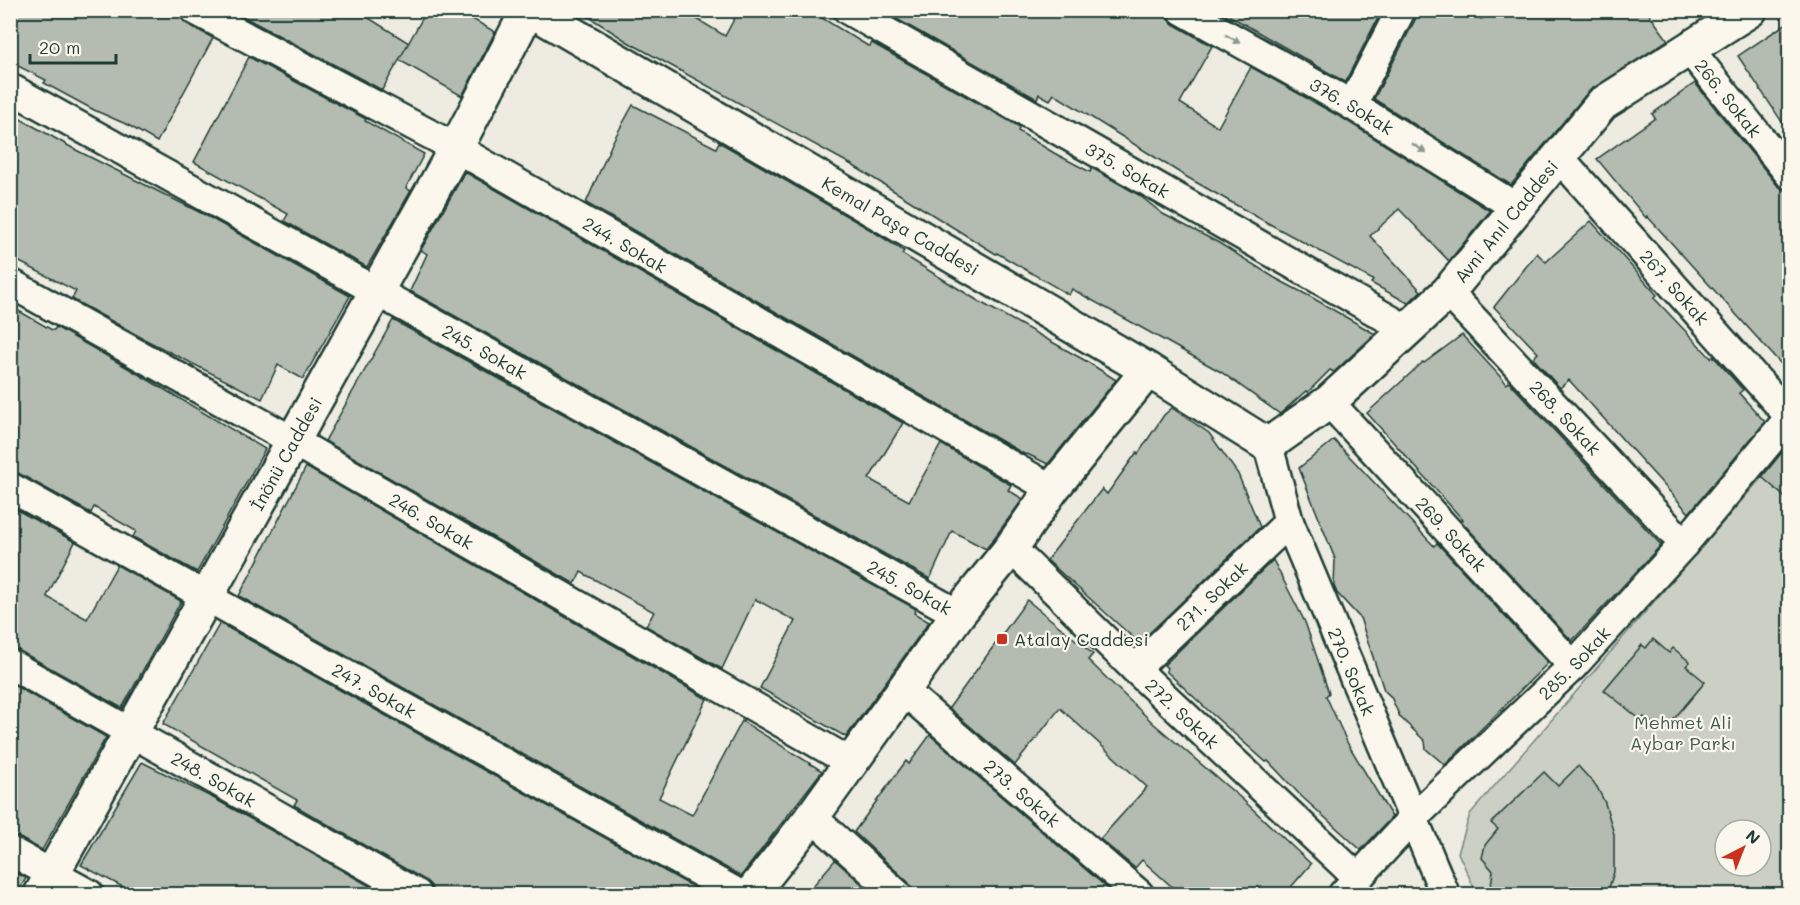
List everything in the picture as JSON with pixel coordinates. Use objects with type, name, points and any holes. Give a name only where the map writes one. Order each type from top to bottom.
[{"type":"street","name":"244. Sokak","points":[[195,10],[456,148],[1052,489]]},
{"type":"street","name":"İnönü Caddesi","points":[[47,884],[133,733],[530,10]]},
{"type":"street","name":"Kemal Paşa Caddesi","points":[[530,10],[1148,370],[1268,445]]},
{"type":"street","name":"375. Sokak","points":[[848,10],[1408,330]]},
{"type":"street","name":"376. Sokak","points":[[1182,10],[1352,105],[1517,208]]},
{"type":"street","points":[[1352,105],[1401,10]]},
{"type":"street","name":"Avni Anıl Caddesi","points":[[1268,445],[1329,402],[1448,292],[1602,104],[1750,10]]},
{"type":"street","name":"266. Sokak","points":[[1689,49],[1790,175]]},
{"type":"street","name":"245. Sokak","points":[[10,88],[958,614]]},
{"type":"street","name":"267. Sokak","points":[[1559,157],[1790,417]]},
{"type":"street","name":"246. Sokak","points":[[10,283],[293,441],[850,762]]},
{"type":"street","name":"268. Sokak","points":[[1448,292],[1684,544]]},
{"type":"street","points":[[751,894],[812,817],[958,614],[1011,548],[1052,489],[1148,370]]},
{"type":"street","name":"269. Sokak","points":[[1329,402],[1573,666]]},
{"type":"street","name":"285. Sokak","points":[[1350,886],[1413,818],[1573,666],[1684,544],[1790,417]]},
{"type":"street","name":"270. Sokak","points":[[1268,445],[1289,522],[1445,894]]},
{"type":"street","name":"247. Sokak","points":[[10,487],[739,894]]},
{"type":"street","name":"271. Sokak","points":[[1136,669],[1289,522]]},
{"type":"street","name":"272. Sokak","points":[[1011,548],[1136,669],[1350,886]]},
{"type":"street","name":"248. Sokak","points":[[10,664],[417,894]]},
{"type":"street","name":"273. Sokak","points":[[904,691],[1139,894]]},
{"type":"street","points":[[812,817],[897,894]]},
{"type":"street","points":[[10,851],[47,884],[89,894]]},
{"type":"green space","name":"Mehmet Ali Aybar Parkı","points":[[1789,446],[1789,894],[1477,894],[1458,853],[1470,814]]},
{"type":"building","points":[[10,10],[179,10],[181,18],[187,24],[213,38],[157,142],[44,83],[46,80],[10,62]]},
{"type":"building","points":[[231,10],[356,10],[409,43],[382,90]]},
{"type":"building","points":[[427,10],[457,10],[495,32],[462,96],[399,60]]},
{"type":"building","points":[[578,10],[682,10],[725,36],[739,10],[809,10],[868,46],[872,43],[1020,127],[1018,131],[1054,153],[1090,172],[1092,168],[1139,195],[1163,214],[1219,243],[1275,278],[1375,334],[1334,372],[1330,370],[1308,392],[1306,391],[1280,414],[1221,372],[1072,289],[1069,295],[996,254],[852,165],[628,42]]},
{"type":"building","points":[[889,10],[1166,10],[1168,19],[1173,24],[1212,46],[1180,103],[1218,127],[1251,67],[1344,119],[1490,211],[1449,261],[1399,209],[1370,236],[1421,291],[1408,303],[1371,283],[1373,280],[1185,176],[1054,94],[1050,100],[1039,94],[1037,99],[888,14]]},
{"type":"building","points":[[1217,10],[1382,10],[1345,82]]},
{"type":"building","points":[[1417,10],[1464,10],[1481,19],[1503,10],[1646,10],[1668,40],[1588,92],[1511,185],[1374,99],[1416,18]]},
{"type":"building","points":[[1790,21],[1790,134],[1738,56]]},
{"type":"building","points":[[249,57],[366,119],[365,121],[424,154],[406,188],[411,191],[367,267],[284,221],[288,214],[194,162]]},
{"type":"building","points":[[1695,83],[1777,185],[1790,193],[1790,374],[1647,216],[1646,218],[1597,159],[1655,118],[1652,114]]},
{"type":"building","points":[[633,105],[716,148],[719,142],[871,230],[904,251],[902,254],[980,302],[1116,380],[1048,464],[1026,455],[586,203],[613,141]]},
{"type":"building","points":[[10,113],[76,150],[205,215],[350,296],[303,379],[278,365],[262,399],[144,339],[72,299],[76,291],[10,257]]},
{"type":"building","points":[[465,172],[903,423],[869,479],[909,501],[941,444],[1011,485],[1008,490],[1023,499],[986,549],[952,531],[930,579],[410,291],[427,254],[421,250]]},
{"type":"building","points":[[1591,221],[1657,295],[1654,298],[1711,358],[1713,356],[1743,390],[1739,393],[1765,422],[1689,513],[1569,380],[1560,388],[1533,358],[1538,353],[1494,307],[1537,253],[1546,262]]},
{"type":"building","points":[[10,306],[52,330],[56,327],[265,449],[197,572],[133,537],[136,531],[94,507],[91,513],[18,473],[10,471]]},
{"type":"building","points":[[393,320],[916,609],[914,613],[929,622],[846,737],[760,688],[795,621],[755,599],[722,669],[646,626],[654,612],[581,572],[575,584],[325,441]]},
{"type":"building","points":[[1462,335],[1661,545],[1572,641],[1461,521],[1463,520],[1367,413],[1423,362]]},
{"type":"building","points":[[1172,408],[1209,433],[1238,474],[1260,527],[1139,643],[1047,560],[1102,489],[1107,494],[1164,415]]},
{"type":"building","points":[[1334,440],[1434,546],[1437,543],[1548,663],[1445,765],[1426,749],[1425,741],[1400,717],[1391,697],[1384,690],[1360,618],[1337,593],[1334,586],[1335,559],[1299,468]]},
{"type":"building","points":[[1787,446],[1790,449],[1790,502],[1762,477]]},
{"type":"building","points":[[306,467],[707,699],[659,798],[692,815],[742,721],[822,771],[741,876],[239,596]]},
{"type":"building","points":[[10,506],[75,542],[47,596],[49,598],[87,619],[117,565],[181,601],[122,708],[18,650],[10,648]]},
{"type":"building","points":[[1273,560],[1305,622],[1329,693],[1326,696],[1348,744],[1392,817],[1361,850],[1301,796],[1268,761],[1266,762],[1166,671],[1167,668],[1164,665]]},
{"type":"building","points":[[1027,600],[1093,654],[1088,660],[1153,723],[1242,799],[1311,864],[1285,894],[1180,894],[1142,860],[1135,868],[1100,839],[1147,787],[1060,708],[1015,765],[949,708]]},
{"type":"building","points":[[220,623],[706,894],[433,894],[431,886],[425,880],[294,805],[297,800],[163,724]]},
{"type":"building","points":[[1653,639],[1669,653],[1673,648],[1690,662],[1686,666],[1705,682],[1663,732],[1644,717],[1641,720],[1604,690],[1642,645],[1646,648]]},
{"type":"building","points":[[10,683],[106,737],[42,850],[10,835]]},
{"type":"building","points":[[930,735],[1113,893],[913,894],[908,882],[854,832],[906,761],[909,764]]},
{"type":"building","points":[[142,762],[215,799],[384,894],[136,894],[81,865]]},
{"type":"building","points":[[1578,766],[1597,787],[1605,803],[1614,834],[1614,872],[1607,894],[1490,894],[1493,871],[1482,858],[1485,845],[1498,829],[1491,823],[1544,772],[1558,786]]},
{"type":"building","points":[[835,860],[873,894],[806,894]]},
{"type":"building","points":[[10,870],[26,878],[17,894],[10,894]]},
{"type":"place","name":"Atalay Caddesi","points":[[1002,639]]}]
